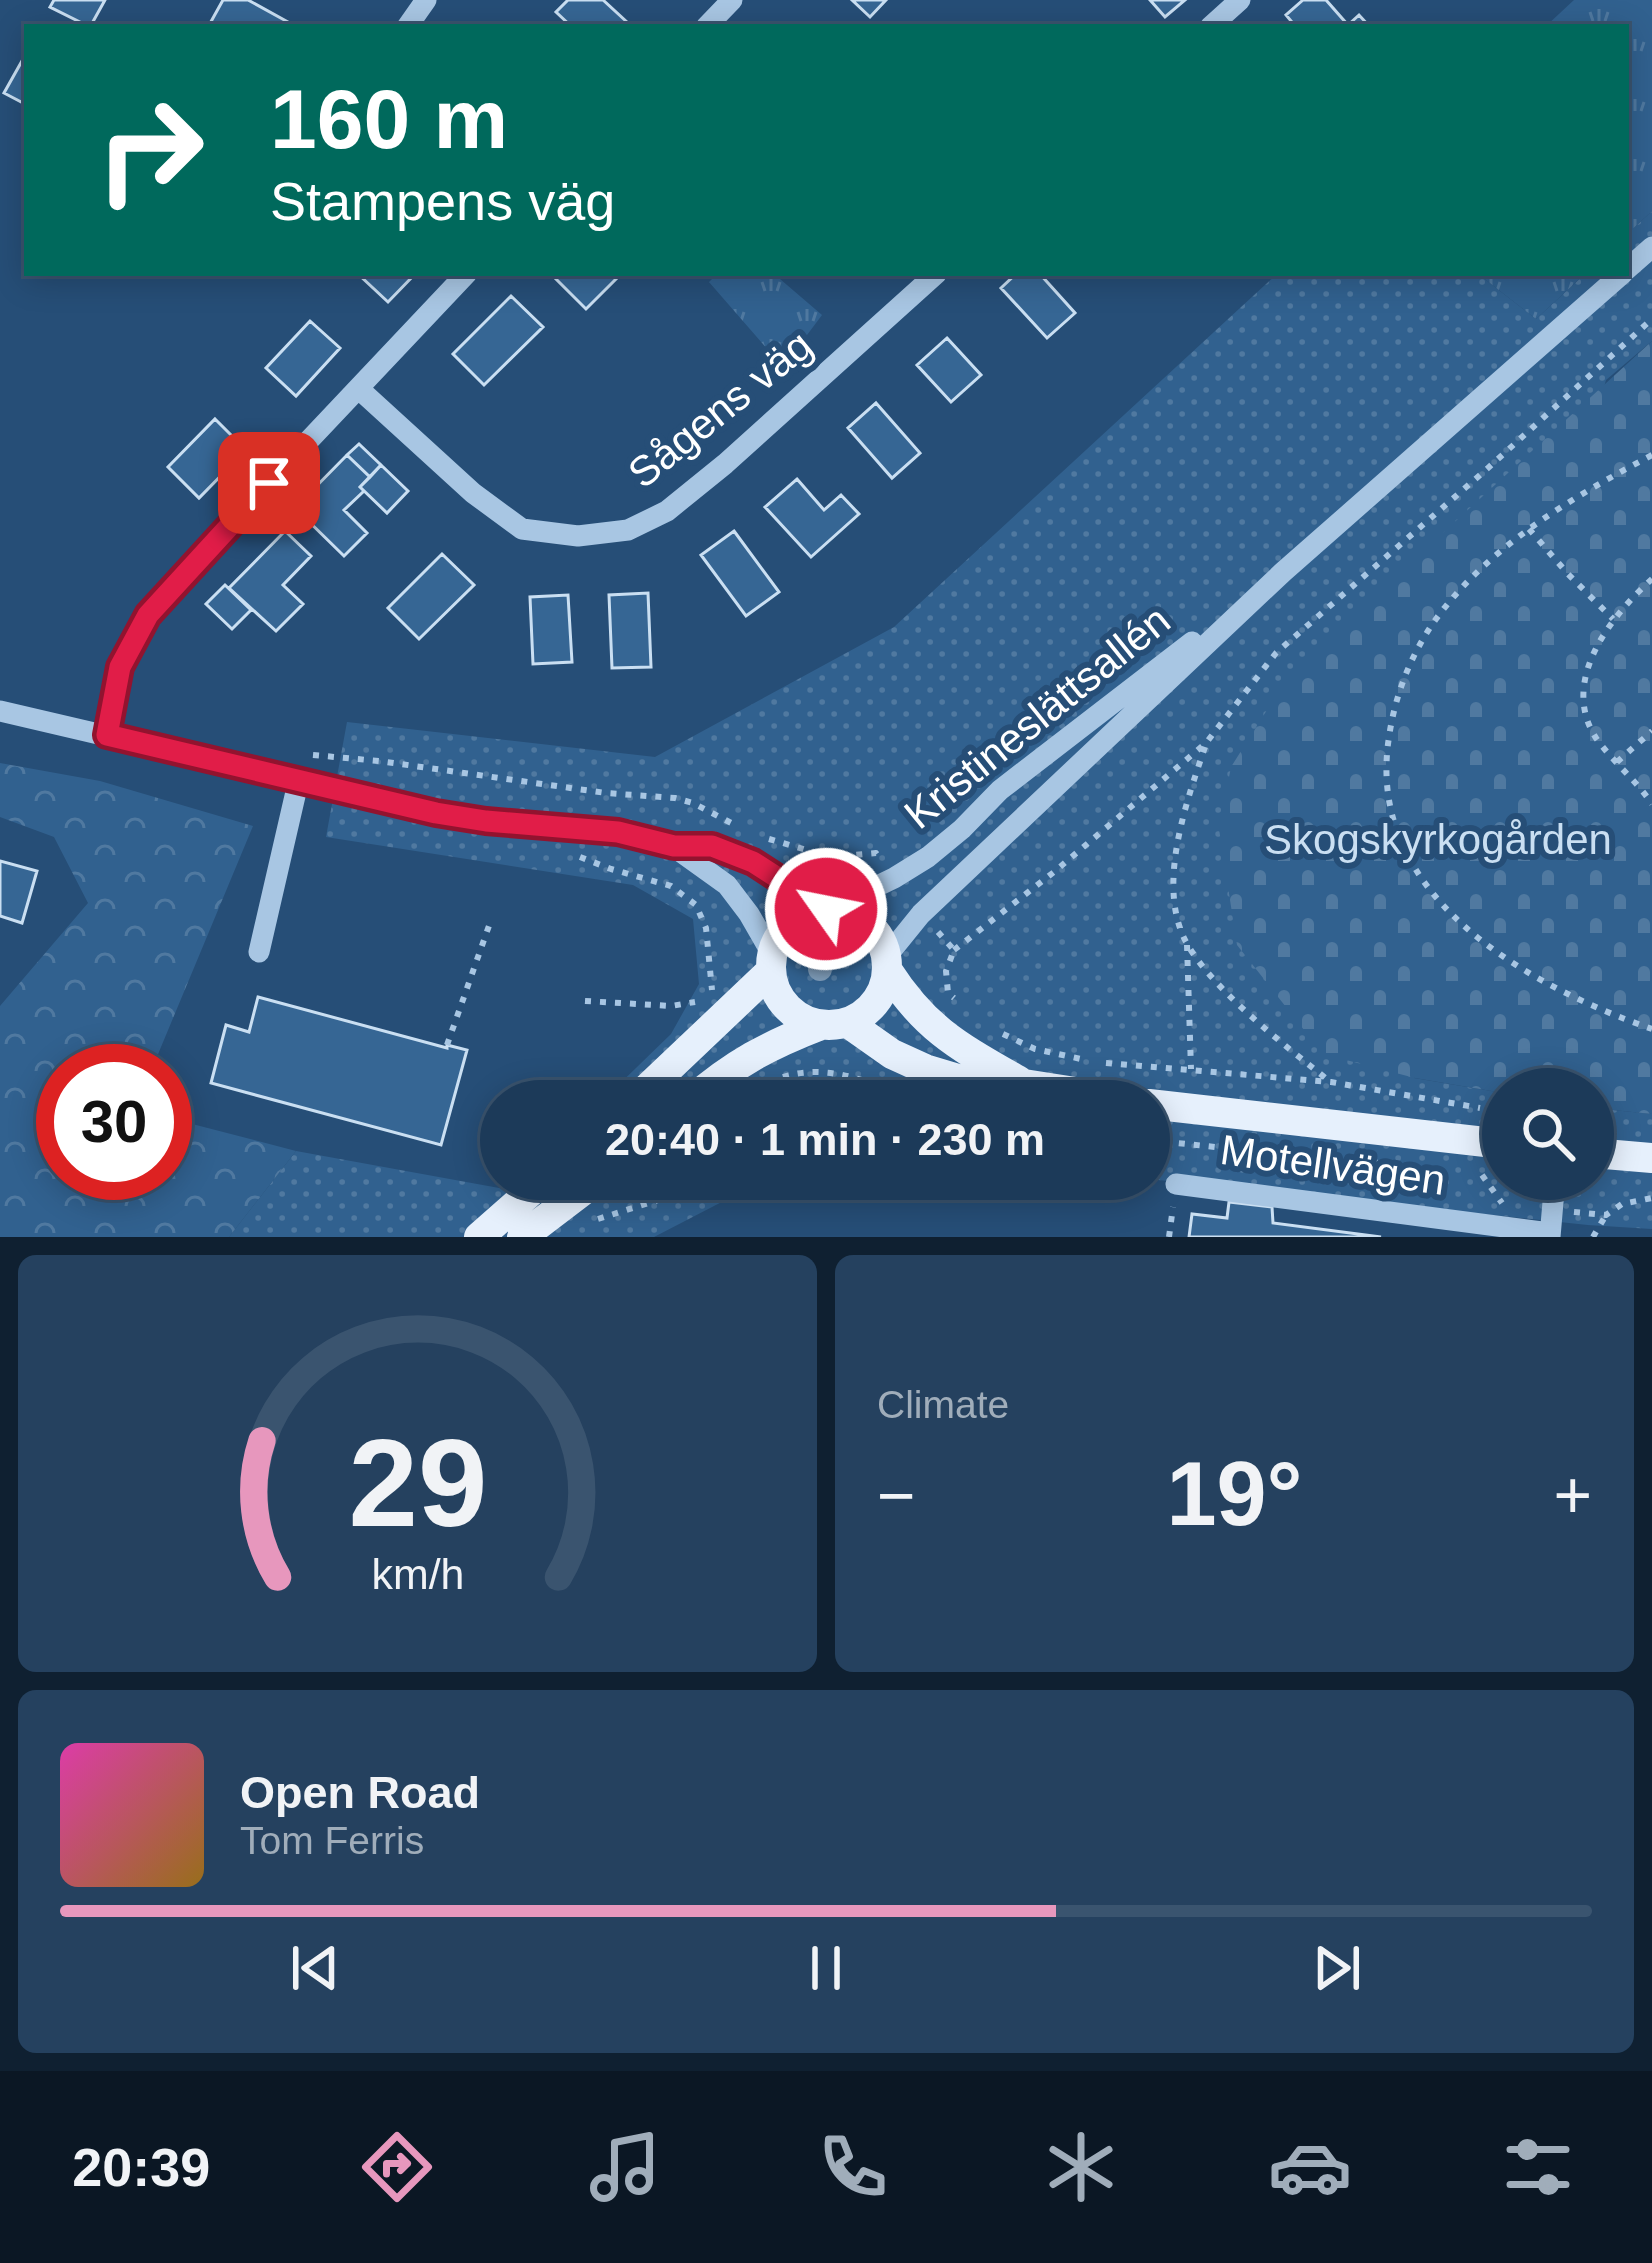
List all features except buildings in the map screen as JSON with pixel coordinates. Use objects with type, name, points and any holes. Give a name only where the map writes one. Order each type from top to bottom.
[{"type":"main road","points":[[962,1080],[925,1069],[834,1024],[802,1019],[786,1007],[775,991],[771,963],[779,937],[808,913],[829,909],[851,913],[868,923],[880,938],[907,1000],[924,1018],[1017,1080]]},
{"type":"main road","points":[[655,1080],[771,963]]},
{"type":"main road","points":[[715,1080],[756,1052],[868,1012],[882,993],[888,964]]},
{"type":"main road","points":[[1170,1106],[1482,1142]]},
{"type":"main road","points":[[1614,1155],[1652,1158]]},
{"type":"main road","points":[[479,1237],[521,1200]]},
{"type":"main road","points":[[522,1237],[570,1200]]},
{"type":"street","points":[[709,24],[732,0]]},
{"type":"street","points":[[1213,24],[1240,0]]},
{"type":"street","name":"Kristineslättsallén","points":[[1629,268],[1652,247]]},
{"type":"street","points":[[107,735],[120,667],[148,615],[464,276]]},
{"type":"street","name":"Sågens väg","points":[[359,389],[473,494],[522,529],[578,536],[628,530],[667,511],[725,464],[934,276]]},
{"type":"street","name":"Kristineslättsallén","points":[[888,964],[921,914],[1283,572],[1620,276]]},
{"type":"street","name":"Kristineslättsallén","points":[[829,909],[928,857],[1000,790],[1283,572]]},
{"type":"street","points":[[0,711],[436,813],[618,832],[674,846],[712,846],[753,862],[829,909]]},
{"type":"street","points":[[259,952],[298,783]]},
{"type":"street","points":[[674,846],[727,886],[749,914],[771,963]]},
{"type":"street","name":"Motellvägen","points":[[1176,1184],[1550,1235],[1553,1200]]},
{"type":"path","points":[[954,950],[1206,743],[1276,652],[1652,319]]},
{"type":"path","points":[[1652,455],[1529,529],[1450,602],[1428,631],[1399,693],[1387,748],[1386,788],[1402,844],[1421,879],[1468,932],[1549,983],[1652,1029]]},
{"type":"path","points":[[1529,529],[1612,619]]},
{"type":"path","points":[[1652,579],[1612,619],[1594,652],[1584,705],[1593,733],[1652,804]]},
{"type":"path","points":[[1617,762],[1652,731]]},
{"type":"path","points":[[1206,743],[1185,807],[1173,877],[1180,930],[1212,980],[1331,1082]]},
{"type":"path","points":[[576,856],[671,886],[696,905],[706,928],[715,999],[671,1006],[585,1001]]},
{"type":"path","points":[[447,1045],[491,920]]},
{"type":"path","points":[[756,1052],[772,1080],[803,1071],[829,1071],[864,1080]]},
{"type":"path","points":[[1170,1143],[1215,1147],[1241,1170]]},
{"type":"path","points":[[1309,1174],[1331,1176],[1376,1162],[1393,1163]]},
{"type":"path","points":[[1468,1170],[1484,1175],[1502,1204],[1606,1215]]},
{"type":"path","points":[[1593,1237],[1606,1215],[1622,1204],[1652,1198]]},
{"type":"path","points":[[587,1223],[659,1200]]},
{"type":"green space","points":[[1574,0],[1652,0],[1652,211],[1629,232],[1629,24],[1548,24]]},
{"type":"green space","points":[[1652,211],[1652,341],[1606,380],[1414,1078],[1482,1089],[1482,1200],[1614,1200],[1614,1110],[1652,1114],[1652,1229],[1170,1181],[1170,1080],[624,1080],[671,1034],[699,984],[693,919],[633,885],[326,837],[347,722],[655,757],[894,627],[1275,276],[1481,276],[1536,319],[1583,276],[1629,276],[1629,232]]},
{"type":"green space","points":[[715,276],[776,276],[822,315],[783,367],[709,282]]},
{"type":"green space","points":[[1481,276],[1583,276],[1536,319]]},
{"type":"green space","name":"Skogskyrkogården","points":[[1652,341],[1652,1114],[1614,1110],[1614,1068],[1482,1068],[1482,1089],[1323,1054],[1237,945],[1219,829],[1231,767],[1291,672]]},
{"type":"green space","points":[[0,763],[100,781],[253,826],[162,1044],[36,1044],[36,1200],[192,1200],[192,1124],[296,1151],[229,1237],[0,1237],[0,1006],[88,903],[54,837],[0,817]]},
{"type":"green space","points":[[296,1151],[480,1185],[480,1200],[726,1200],[654,1237],[229,1237]]},
{"type":"route","points":[[269,483],[148,615],[120,667],[107,735],[436,813],[618,832],[674,846],[712,846],[753,862],[826,909]]}]
